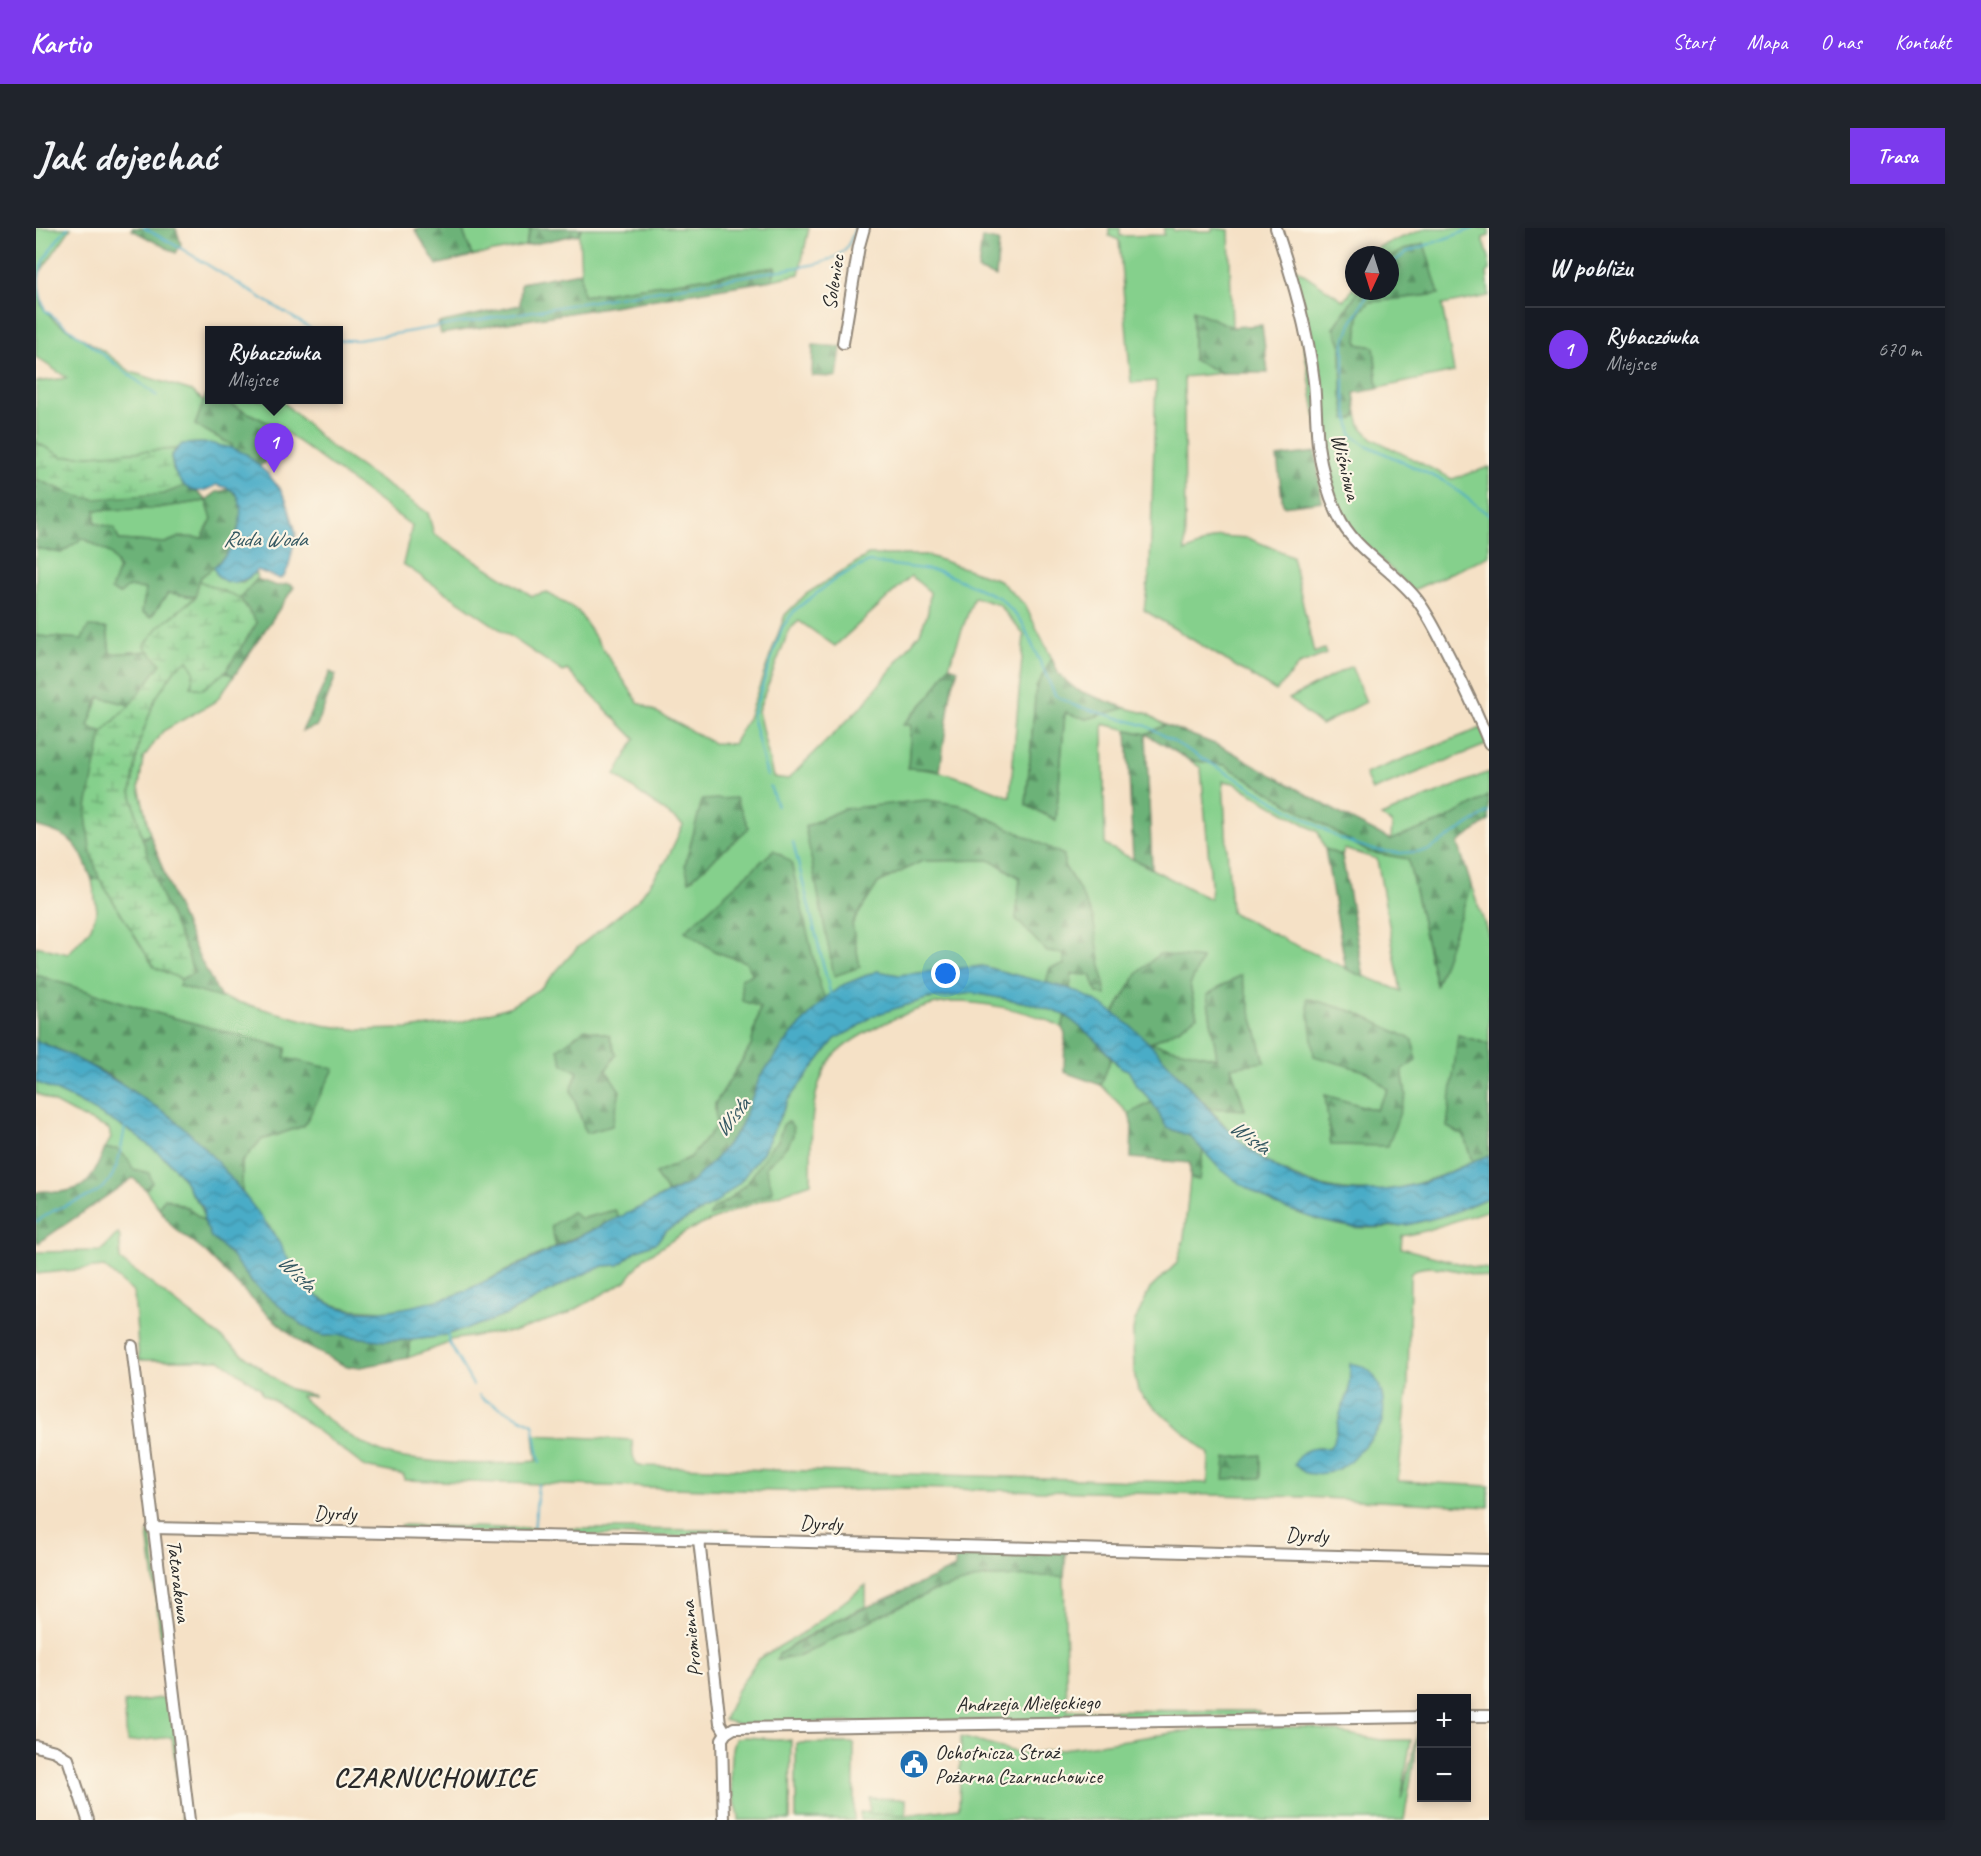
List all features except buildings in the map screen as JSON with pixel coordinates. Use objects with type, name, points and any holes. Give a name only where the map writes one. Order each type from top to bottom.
[{"type":"street","name":"Soleniec","points":[[843,344],[864,228]]},
{"type":"street","name":"Wiśniowa","points":[[1276,228],[1308,344],[1314,381],[1318,446],[1331,497],[1352,537],[1395,576],[1417,600],[1430,619],[1471,698],[1489,742]]},
{"type":"street","name":"Tatarakowa","points":[[132,1346],[152,1528],[189,1820]]},
{"type":"street","name":"Dyrdy","points":[[152,1528],[1489,1560]]},
{"type":"street","name":"Promienna","points":[[699,1540],[720,1723],[726,1733]]},
{"type":"street","points":[[1471,1716],[1489,1716]]},
{"type":"street","name":"Andrzeja Mielęckiego","points":[[726,1733],[738,1727],[1417,1717]]},
{"type":"street","points":[[724,1820],[722,1739],[726,1733]]},
{"type":"street","points":[[36,1746],[55,1751],[68,1759],[88,1820]]},
{"type":"green space","points":[[36,228],[71,228],[38,275],[41,305],[55,321],[105,352],[131,372],[192,391],[205,402],[195,425],[232,445],[232,448],[196,443],[176,449],[63,457],[37,444],[36,382],[67,378],[36,357]]},
{"type":"green space","points":[[132,228],[176,228],[181,244],[176,253]]},
{"type":"green space","points":[[462,228],[531,228],[525,246],[472,256]]},
{"type":"green space","points":[[462,228],[472,256],[437,265],[415,230]]},
{"type":"green space","points":[[531,228],[581,228],[579,234],[525,246]]},
{"type":"green space","points":[[581,228],[809,228],[799,274],[772,280],[776,267],[582,296],[579,234]]},
{"type":"green space","points":[[1109,228],[1120,228],[1120,236],[1164,235],[1164,228],[1173,228],[1174,231],[1212,231],[1212,228],[1229,230],[1232,327],[1193,311],[1193,360],[1222,373],[1184,377],[1185,552],[1219,536],[1248,538],[1292,556],[1314,653],[1324,649],[1326,654],[1299,665],[1276,691],[1144,610],[1150,567],[1156,381],[1131,383],[1119,240],[1109,236]]},
{"type":"green space","points":[[1427,228],[1489,228],[1489,236],[1483,238],[1489,258],[1489,271],[1487,272],[1489,296],[1442,305],[1454,372],[1378,388],[1374,347],[1357,344],[1359,313],[1370,302],[1438,294],[1401,251],[1399,252],[1399,246],[1380,246]]},
{"type":"green space","points":[[982,238],[999,241],[996,277],[978,270]]},
{"type":"green space","points":[[1424,243],[1439,294],[1399,299],[1399,252]]},
{"type":"green space","points":[[776,267],[772,280],[441,334],[438,323],[520,305],[521,283],[580,272],[583,296]]},
{"type":"green space","points":[[1291,268],[1295,268],[1343,300],[1352,300],[1334,328],[1341,343],[1342,395],[1353,419],[1357,414],[1360,425],[1373,439],[1452,479],[1489,467],[1489,556],[1413,590],[1351,531],[1326,478]]},
{"type":"green space","points":[[1352,300],[1387,300],[1370,302],[1359,313],[1357,344],[1374,347],[1378,389],[1354,393],[1357,414],[1353,419],[1346,419],[1342,395],[1341,343],[1334,328]]},
{"type":"green space","points":[[1193,310],[1232,327],[1262,325],[1268,373],[1222,373],[1193,360]]},
{"type":"green space","points":[[813,345],[841,347],[837,377],[812,376]]},
{"type":"green space","points":[[205,398],[205,404],[230,404],[281,429],[264,463],[260,466],[246,454],[232,448],[232,445],[195,425]]},
{"type":"green space","points":[[230,404],[285,404],[330,446],[428,513],[434,534],[532,596],[546,592],[578,611],[638,702],[713,743],[733,744],[748,718],[785,615],[806,594],[868,555],[926,555],[999,580],[1025,605],[1052,659],[1036,687],[1026,805],[1056,820],[1065,712],[1087,719],[1125,708],[1146,713],[1165,725],[1146,734],[1103,724],[1105,845],[1210,899],[1211,884],[1201,768],[1189,760],[1225,765],[1368,852],[1408,858],[1436,984],[1471,885],[1489,936],[1489,1044],[1458,1035],[1464,1136],[1472,1161],[1434,1178],[1408,1186],[1382,1190],[1357,1191],[1332,1188],[1308,1182],[1285,1172],[1241,1142],[1209,1108],[1245,1109],[1231,1067],[1241,975],[1207,995],[1217,1058],[1149,1044],[1180,1028],[1196,1016],[1190,985],[1202,959],[1137,974],[1114,1013],[1070,989],[1071,974],[1091,975],[1079,889],[1064,866],[843,809],[805,827],[859,967],[852,924],[878,883],[922,861],[991,860],[1020,878],[1064,954],[1064,965],[1050,969],[1046,983],[982,966],[899,975],[877,971],[843,985],[825,998],[820,988],[685,931],[716,952],[746,962],[753,974],[760,1007],[751,1046],[715,1104],[717,1126],[691,1157],[656,1174],[668,1193],[619,1218],[615,1210],[552,1226],[556,1246],[459,1294],[423,1305],[385,1311],[351,1309],[331,1304],[317,1296],[303,1283],[271,1229],[242,1194],[242,1162],[261,1140],[304,1126],[285,1058],[286,1048],[160,1014],[36,975],[36,946],[68,954],[91,928],[97,910],[92,880],[99,878],[154,967],[181,979],[179,986],[322,1025],[360,1030],[407,1029],[461,1022],[511,1006],[541,988],[578,947],[639,899],[666,861],[683,825],[615,775],[635,739],[567,670],[563,672],[403,564],[412,526],[281,429]],"holes":[[[911,576],[930,592],[928,612],[920,633],[864,704],[788,779],[773,777],[758,711],[789,630],[799,621],[835,646]],[[974,597],[999,605],[1024,635],[1010,797],[948,774],[908,768],[911,725],[903,724],[931,695],[949,666]],[[1223,781],[1234,783],[1318,832],[1325,849],[1342,856],[1344,849],[1377,859],[1401,991],[1315,954],[1231,912]],[[1402,1070],[1406,1095],[1331,1145],[1325,1095],[1376,1110],[1388,1090],[1368,1072]],[[578,1071],[611,1126],[586,1132],[571,1090]]]},
{"type":"green space","points":[[36,442],[63,457],[176,449],[171,456],[173,469],[184,486],[163,494],[93,499],[77,496],[36,479]]},
{"type":"green space","points":[[1316,452],[1322,501],[1283,506],[1277,457]]},
{"type":"green space","points":[[36,479],[77,496],[163,494],[184,486],[206,500],[217,492],[230,489],[238,496],[241,506],[241,519],[232,548],[201,577],[195,597],[168,593],[151,617],[142,612],[146,589],[128,587],[120,594],[111,590],[119,568],[110,553],[83,538],[61,553],[36,548]],"holes":[[[206,501],[212,519],[202,538],[180,537],[165,543],[119,540],[114,528],[95,523],[95,510],[149,509]]]},
{"type":"green space","points":[[206,501],[212,519],[202,538],[180,537],[165,543],[119,540],[114,528],[95,523],[94,510],[149,509]]},
{"type":"green space","points":[[83,538],[110,553],[128,587],[146,589],[142,612],[151,617],[168,593],[195,597],[159,627],[145,645],[150,651],[110,654],[107,628],[82,639],[36,636],[36,548],[61,553]]},
{"type":"green space","points":[[214,567],[221,578],[243,582],[256,572],[257,579],[240,598],[199,581]]},
{"type":"green space","points":[[257,579],[277,586],[288,584],[294,587],[234,676],[225,672],[257,623],[240,598]]},
{"type":"green space","points":[[199,581],[240,598],[257,623],[225,672],[203,689],[191,687],[194,671],[188,660],[176,668],[155,699],[139,743],[131,792],[142,838],[161,895],[188,955],[193,973],[181,979],[154,967],[99,878],[90,848],[86,813],[102,733],[130,705],[161,664],[144,645],[159,627],[195,598]]},
{"type":"green space","points":[[88,627],[107,628],[110,654],[150,651],[161,664],[130,705],[99,697],[88,726],[102,733],[86,813],[90,848],[99,878],[92,880],[83,858],[73,843],[59,834],[36,826],[36,636],[82,639]]},
{"type":"green space","points":[[188,659],[194,671],[191,687],[203,689],[225,672],[234,676],[216,701],[163,731],[143,758],[139,787],[150,834],[142,838],[131,792],[139,743],[155,699],[176,668]]},
{"type":"green space","points":[[1052,659],[1059,675],[1077,690],[1125,708],[1087,719],[1065,713],[1056,820],[1026,805],[1036,687]]},
{"type":"green space","points":[[949,666],[958,669],[951,691],[940,771],[908,768],[911,725],[903,725],[931,695]]},
{"type":"green space","points":[[1351,666],[1366,702],[1321,725],[1289,699]]},
{"type":"green space","points":[[330,672],[336,675],[317,726],[302,731]]},
{"type":"green space","points":[[100,697],[130,705],[102,733],[87,726]]},
{"type":"green space","points":[[1165,725],[1225,748],[1391,840],[1443,821],[1489,796],[1489,821],[1458,843],[1471,885],[1436,985],[1408,859],[1368,852],[1225,765],[1189,760],[1146,734]]},
{"type":"green space","points":[[1481,728],[1488,744],[1372,791],[1365,774]]},
{"type":"green space","points":[[1127,730],[1146,734],[1152,868],[1133,859]]},
{"type":"green space","points":[[1489,772],[1489,796],[1443,821],[1391,840],[1392,824],[1381,816]]},
{"type":"green space","points":[[736,798],[749,828],[689,881],[685,865],[702,800]]},
{"type":"green space","points":[[927,800],[961,805],[1064,855],[1064,866],[1079,889],[1093,918],[1106,995],[1097,993],[1091,975],[1072,974],[1070,989],[1046,983],[1050,968],[1064,965],[1064,954],[1047,952],[1016,919],[1020,878],[991,860],[922,861],[878,883],[852,924],[860,967],[834,976],[805,827],[843,809]]},
{"type":"green space","points":[[150,834],[174,900],[197,953],[221,998],[179,986],[181,979],[193,973],[188,955],[161,895],[142,838]]},
{"type":"green space","points":[[1325,849],[1342,856],[1364,977],[1346,969]]},
{"type":"green space","points":[[774,850],[791,862],[820,987],[825,998],[789,1038],[760,1077],[740,1128],[716,1158],[691,1183],[668,1193],[655,1174],[691,1157],[716,1126],[715,1104],[751,1046],[760,1007],[742,1001],[741,979],[753,974],[746,962],[716,952],[685,931]]},
{"type":"green space","points":[[1159,954],[1202,959],[1190,985],[1197,1016],[1180,1028],[1150,1043],[1217,1058],[1207,995],[1241,975],[1265,1062],[1231,1067],[1245,1110],[1209,1108],[1149,1043],[1114,1013],[1137,974]]},
{"type":"green space","points":[[36,975],[160,1014],[286,1048],[285,1058],[334,1069],[304,1126],[261,1140],[242,1162],[242,1194],[205,1148],[171,1117],[105,1073],[36,1041]]},
{"type":"green space","points":[[973,993],[1033,1004],[1065,1015],[1062,1028],[1037,1016],[1021,1012],[954,1002],[929,1006],[881,1025],[837,1052],[822,1076],[817,1090],[812,1121],[811,1183],[735,1210],[685,1232],[644,1258],[626,1281],[567,1314],[513,1332],[450,1340],[446,1344],[407,1358],[411,1340],[437,1337],[504,1316],[575,1278],[603,1266],[619,1265],[636,1251],[657,1242],[665,1231],[716,1203],[763,1152],[788,1100],[835,1039],[858,1027],[872,1016],[891,1009],[926,999]]},
{"type":"green space","points":[[1307,998],[1355,1012],[1413,1040],[1416,1061],[1402,1070],[1406,1095],[1388,1146],[1331,1145],[1325,1095],[1376,1110],[1388,1090],[1368,1072],[1314,1056]]},
{"type":"green space","points":[[1065,1015],[1095,1039],[1111,1058],[1101,1085],[1064,1072],[1065,1034],[1062,1028]]},
{"type":"green space","points":[[585,1029],[609,1035],[616,1055],[606,1070],[620,1091],[612,1126],[586,1133],[571,1090],[578,1072],[563,1064],[558,1049]]},
{"type":"green space","points":[[1458,1035],[1489,1044],[1489,1156],[1472,1161],[1464,1136],[1447,1127]]},
{"type":"green space","points":[[1111,1058],[1120,1067],[1128,1070],[1136,1084],[1152,1102],[1129,1114],[1101,1085]]},
{"type":"green space","points":[[36,1082],[94,1110],[131,1131],[148,1144],[181,1175],[201,1207],[204,1221],[188,1208],[165,1198],[158,1207],[145,1189],[149,1187],[123,1155],[116,1150],[105,1149],[111,1138],[109,1129],[36,1093]]},
{"type":"green space","points":[[1152,1102],[1167,1128],[1190,1136],[1203,1150],[1199,1180],[1190,1178],[1190,1163],[1131,1158],[1132,1126],[1129,1114]]},
{"type":"green space","points":[[788,1121],[793,1127],[791,1139],[782,1152],[766,1167],[772,1193],[710,1216],[712,1210],[728,1200],[748,1182],[771,1147],[778,1141],[783,1125]]},
{"type":"green space","points":[[105,1149],[117,1149],[128,1159],[133,1169],[149,1173],[152,1182],[145,1189],[133,1178],[38,1243],[36,1193],[79,1188],[94,1173]]},
{"type":"green space","points":[[1203,1150],[1235,1179],[1271,1201],[1298,1213],[1351,1227],[1404,1225],[1439,1217],[1489,1197],[1489,1210],[1402,1236],[1401,1248],[1489,1269],[1489,1278],[1428,1267],[1411,1272],[1408,1385],[1398,1481],[1489,1486],[1489,1507],[1304,1497],[905,1488],[809,1492],[404,1480],[404,1475],[365,1467],[290,1410],[262,1394],[261,1389],[220,1360],[139,1360],[134,1293],[104,1267],[36,1274],[36,1252],[101,1251],[118,1233],[120,1260],[278,1381],[290,1389],[315,1396],[300,1396],[339,1429],[372,1448],[402,1458],[465,1464],[537,1461],[534,1435],[632,1440],[633,1457],[637,1464],[644,1466],[1208,1483],[1209,1454],[1144,1398],[1138,1390],[1134,1372],[1133,1331],[1135,1321],[1150,1289],[1177,1263],[1184,1238],[1190,1178],[1199,1179]],"holes":[[[1351,1364],[1382,1423],[1368,1442],[1342,1467],[1317,1448],[1330,1448],[1334,1442],[1341,1411],[1349,1392]]]},
{"type":"green space","points":[[165,1198],[188,1208],[204,1221],[211,1237],[230,1254],[253,1284],[301,1324],[325,1336],[340,1335],[385,1341],[411,1340],[407,1358],[361,1367],[347,1367],[303,1344],[267,1314],[205,1252],[173,1227],[158,1207]]},
{"type":"green space","points":[[615,1210],[619,1218],[556,1246],[551,1226],[572,1212],[581,1219]]},
{"type":"green space","points":[[1261,1455],[1261,1478],[1224,1479],[1226,1458]]},
{"type":"green space","points":[[401,1525],[729,1529],[728,1538],[401,1530]]},
{"type":"green space","points":[[148,1532],[151,1532],[186,1820],[182,1820],[172,1737],[127,1742],[124,1703],[168,1697]]},
{"type":"green space","points":[[956,1549],[1066,1552],[1064,1576],[984,1577],[934,1591],[800,1656],[777,1660],[779,1654],[834,1622],[955,1568]]},
{"type":"green space","points":[[1064,1576],[1067,1710],[1259,1711],[1259,1716],[737,1724],[724,1720],[737,1690],[758,1659],[806,1631],[866,1585],[866,1606],[803,1638],[777,1660],[800,1656],[934,1591],[984,1577]]},
{"type":"green space","points":[[1309,1727],[1381,1740],[1411,1740],[1401,1799],[1417,1738],[1404,1820],[861,1820],[860,1812],[906,1815],[959,1808],[961,1737],[1023,1754],[1206,1728]]},
{"type":"green space","points":[[736,1738],[791,1740],[790,1820],[739,1820],[731,1785],[731,1756]]},
{"type":"green space","points":[[796,1743],[854,1743],[854,1820],[796,1820]]},
{"type":"green space","points":[[870,1798],[906,1799],[906,1815],[869,1814]]},
{"type":"water","name":"Ruda Woda","points":[[209,443],[246,454],[267,473],[287,502],[296,533],[289,566],[280,579],[257,570],[246,579],[226,582],[217,574],[214,567],[227,554],[236,538],[240,523],[239,500],[233,491],[222,486],[216,485],[199,491],[185,486],[176,473],[171,456],[182,444]]},
{"type":"water","points":[[982,966],[1070,989],[1110,1010],[1148,1042],[1248,1148],[1276,1168],[1308,1183],[1344,1191],[1390,1190],[1434,1179],[1489,1156],[1489,1197],[1450,1214],[1407,1225],[1379,1227],[1351,1227],[1322,1221],[1275,1205],[1218,1167],[1190,1136],[1167,1128],[1152,1102],[1136,1084],[1128,1070],[1120,1067],[1095,1039],[1065,1015],[1033,1004],[973,993],[926,999],[872,1016],[858,1027],[835,1039],[788,1100],[763,1152],[740,1182],[716,1203],[665,1231],[657,1242],[636,1251],[619,1265],[603,1266],[575,1278],[504,1316],[437,1337],[385,1341],[340,1335],[325,1336],[301,1324],[253,1284],[230,1254],[211,1237],[204,1221],[203,1207],[181,1175],[166,1159],[130,1131],[77,1101],[36,1082],[36,1041],[103,1073],[171,1117],[211,1154],[268,1226],[308,1289],[330,1304],[345,1309],[394,1310],[459,1294],[691,1183],[716,1158],[740,1128],[760,1077],[789,1038],[825,998],[843,985],[877,971],[899,975]]},
{"type":"water","points":[[1350,1364],[1367,1369],[1374,1376],[1382,1393],[1381,1424],[1371,1439],[1345,1465],[1324,1473],[1304,1472],[1294,1465],[1300,1455],[1312,1449],[1329,1448],[1334,1442],[1341,1411],[1349,1392]]},
{"type":"waterway","points":[[68,228],[50,250],[40,272],[40,294],[45,310],[157,396]]},
{"type":"waterway","points":[[144,228],[307,326]]},
{"type":"waterway","points":[[343,340],[358,340],[817,264],[832,259],[842,252],[849,243],[855,228]]},
{"type":"waterway","points":[[1399,258],[1407,252],[1475,228]]},
{"type":"waterway","points":[[1365,300],[1351,324],[1344,343],[1344,395],[1352,435],[1364,444],[1446,482],[1489,515]]},
{"type":"waterway","points":[[767,776],[752,716],[782,628],[795,610],[838,577],[869,562],[939,571],[1000,598],[1022,622],[1055,695],[1073,705],[1147,726],[1340,839],[1374,850],[1400,853],[1427,851],[1489,812]]},
{"type":"waterway","points":[[770,786],[777,806]]},
{"type":"waterway","points":[[793,842],[831,996]]},
{"type":"waterway","points":[[36,1222],[58,1208],[97,1192],[109,1181],[118,1162],[125,1127]]},
{"type":"waterway","points":[[447,1331],[449,1343],[473,1385]]},
{"type":"waterway","points":[[479,1395],[533,1424],[540,1462]]},
{"type":"waterway","points":[[534,1532],[538,1484]]},
{"type":"place","name":"Rybaczówka","points":[[274,473]]},
{"type":"place","name":"Ochotnicza Straż Pożarna Czarnuchowice","points":[[914,1764]]},
{"type":"district","name":"CZARNUCHOWICE","points":[[435,1777]]},
{"type":"water label","name":"Wisła","points":[[732,1117]]},
{"type":"water label","name":"Wisła","points":[[1250,1137]]},
{"type":"water label","name":"Wisła","points":[[297,1273]]}]
